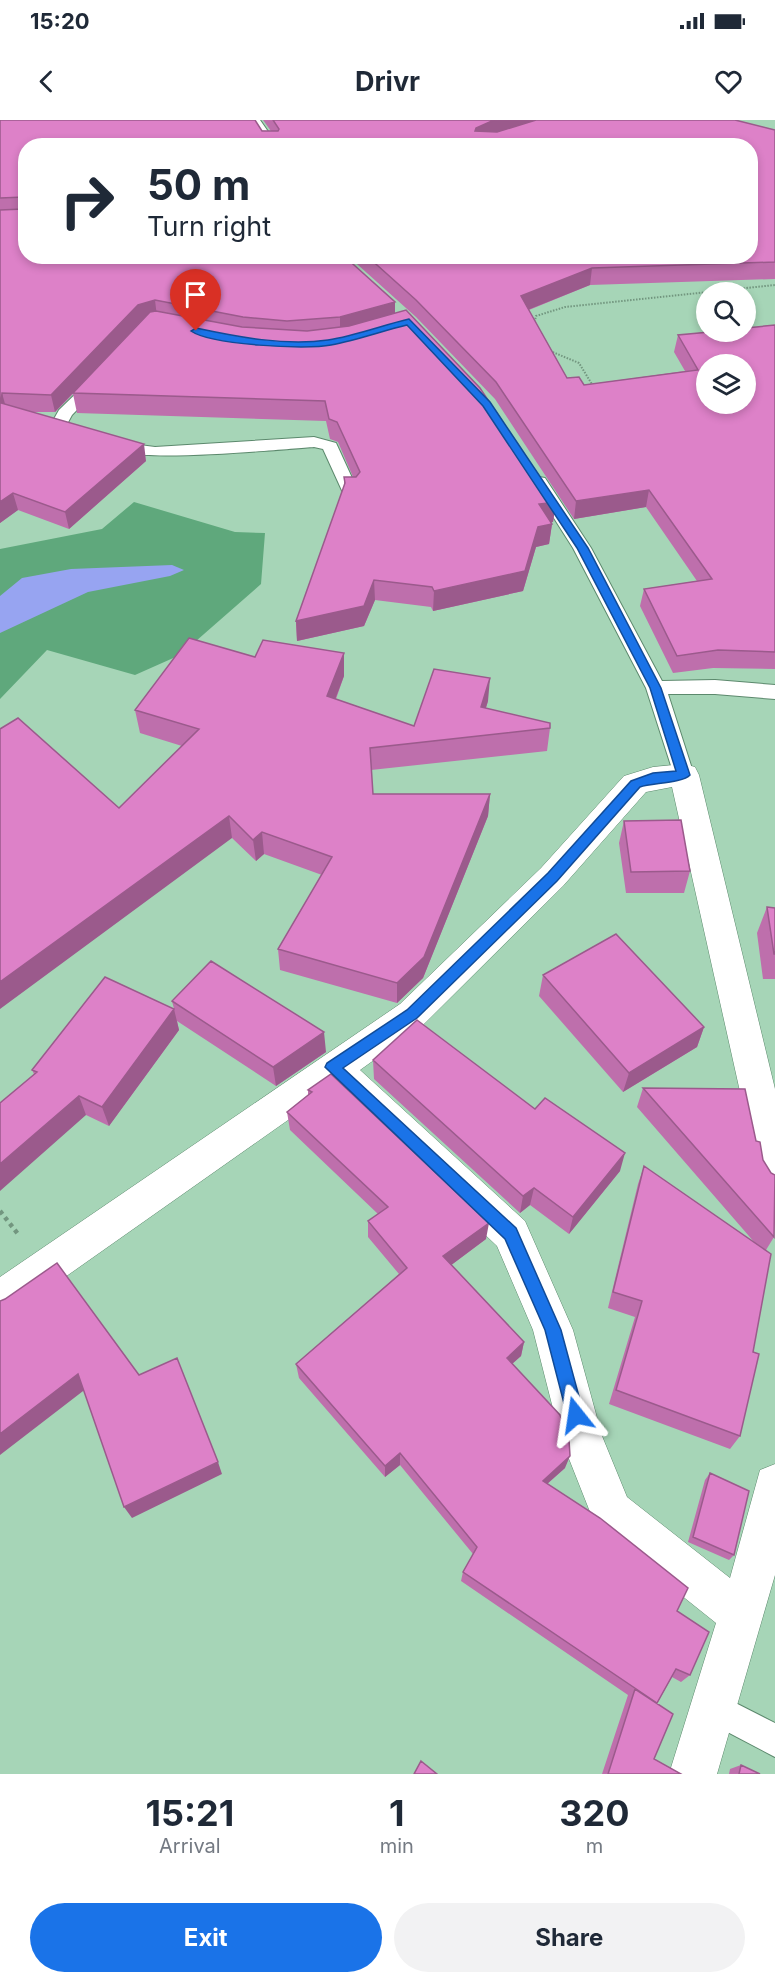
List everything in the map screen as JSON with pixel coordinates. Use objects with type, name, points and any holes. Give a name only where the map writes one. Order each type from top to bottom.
[{"type":"street","points":[[0,1300],[412,1014],[552,877],[635,784],[653,778],[684,775],[761,1105],[775,1177]]},
{"type":"street","points":[[333,1067],[511,1234],[553,1330],[581,1436],[611,1512],[740,1614]]},
{"type":"street","points":[[693,1774],[710,1706],[766,1533],[775,1485]]},
{"type":"lane","points":[[254,120],[266,138]]},
{"type":"lane","points":[[106,370],[65,413],[58,426],[62,431],[118,448],[155,452],[314,442],[330,446],[350,491]]},
{"type":"lane","points":[[530,469],[582,548],[656,688],[684,775]]},
{"type":"lane","points":[[656,688],[715,687],[775,692]]},
{"type":"lane","points":[[710,1706],[775,1742]]},
{"type":"path","points":[[534,327],[536,316],[565,307],[775,285]]},
{"type":"path","points":[[545,344],[550,352],[579,363],[595,390]]},
{"type":"green space","points":[[134,502],[235,532],[265,533],[261,584],[180,655],[135,675],[47,650],[0,699],[0,549],[102,529]]},
{"type":"water","points":[[172,565],[184,570],[170,576],[88,592],[0,633],[0,596],[22,578],[71,569]]},
{"type":"building","points":[[0,120],[255,120],[262,131],[278,131],[273,120],[494,120],[476,128],[475,131],[497,132],[536,120],[735,120],[775,130],[775,262],[758,263],[758,138],[18,138],[18,197],[0,198]]},
{"type":"building","points":[[18,209],[18,264],[353,264],[395,302],[340,317],[287,321],[243,317],[155,300],[138,305],[51,395],[2,393],[1,403],[144,444],[65,512],[13,493],[0,502],[0,210]]},
{"type":"building","points":[[376,264],[714,264],[592,268],[521,296],[567,378],[579,377],[584,385],[696,370],[696,414],[756,414],[756,354],[696,354],[696,366],[678,335],[696,333],[696,342],[756,342],[756,327],[775,325],[775,652],[718,650],[677,656],[644,589],[712,579],[649,490],[576,501],[496,382],[416,300]]},
{"type":"building","points":[[406,310],[480,388],[556,502],[539,504],[552,524],[538,527],[525,571],[434,591],[432,587],[374,580],[364,606],[296,621],[345,483],[344,477],[356,477],[360,472],[337,422],[329,419],[325,401],[73,393],[150,312],[156,311],[242,327],[307,331],[349,326]]},
{"type":"building","points":[[189,638],[255,657],[263,640],[344,653],[327,696],[414,726],[434,669],[490,678],[481,707],[550,723],[550,728],[370,748],[373,794],[490,794],[424,957],[397,983],[278,949],[332,857],[262,832],[253,840],[229,816],[0,982],[0,729],[18,718],[119,808],[199,729],[135,710]]},
{"type":"building","points":[[681,820],[690,871],[631,872],[624,821]]},
{"type":"building","points":[[767,907],[775,908],[775,954],[774,954]]},
{"type":"building","points":[[616,934],[704,1027],[629,1073],[543,975]]},
{"type":"building","points":[[211,961],[324,1032],[273,1067],[172,1001]]},
{"type":"building","points":[[105,977],[174,1009],[102,1107],[79,1096],[0,1164],[0,1103],[37,1072],[32,1070]]},
{"type":"building","points":[[417,1020],[535,1109],[545,1098],[625,1153],[573,1217],[534,1188],[523,1196],[373,1060]]},
{"type":"building","points":[[331,1074],[489,1223],[443,1256],[524,1342],[507,1358],[560,1415],[569,1440],[570,1456],[543,1481],[600,1518],[688,1588],[677,1611],[709,1632],[690,1675],[676,1669],[657,1703],[463,1572],[477,1547],[400,1453],[385,1466],[296,1364],[407,1268],[368,1221],[388,1207],[287,1112],[312,1092],[308,1090]]},
{"type":"building","points":[[643,1088],[745,1089],[756,1141],[760,1142],[763,1160],[771,1173],[775,1175],[774,1237]]},
{"type":"building","points":[[644,1166],[771,1254],[753,1352],[759,1354],[740,1436],[616,1390],[642,1301],[613,1292]]},
{"type":"building","points":[[57,1263],[139,1375],[177,1358],[218,1462],[124,1507],[78,1374],[0,1434],[0,1301]]},
{"type":"building","points":[[710,1473],[749,1491],[734,1555],[693,1537]]},
{"type":"building","points":[[635,1689],[673,1714],[654,1759],[681,1774],[608,1774]]},
{"type":"building","points":[[421,1761],[437,1774],[414,1774]]},
{"type":"building","points":[[741,1765],[760,1774],[739,1774]]},
{"type":"route","points":[[196,331],[233,339],[300,345],[330,342],[409,321],[487,404],[582,548],[656,688],[684,775],[653,778],[635,784],[552,877],[412,1014],[333,1067],[511,1234],[553,1330],[576,1415]]}]
